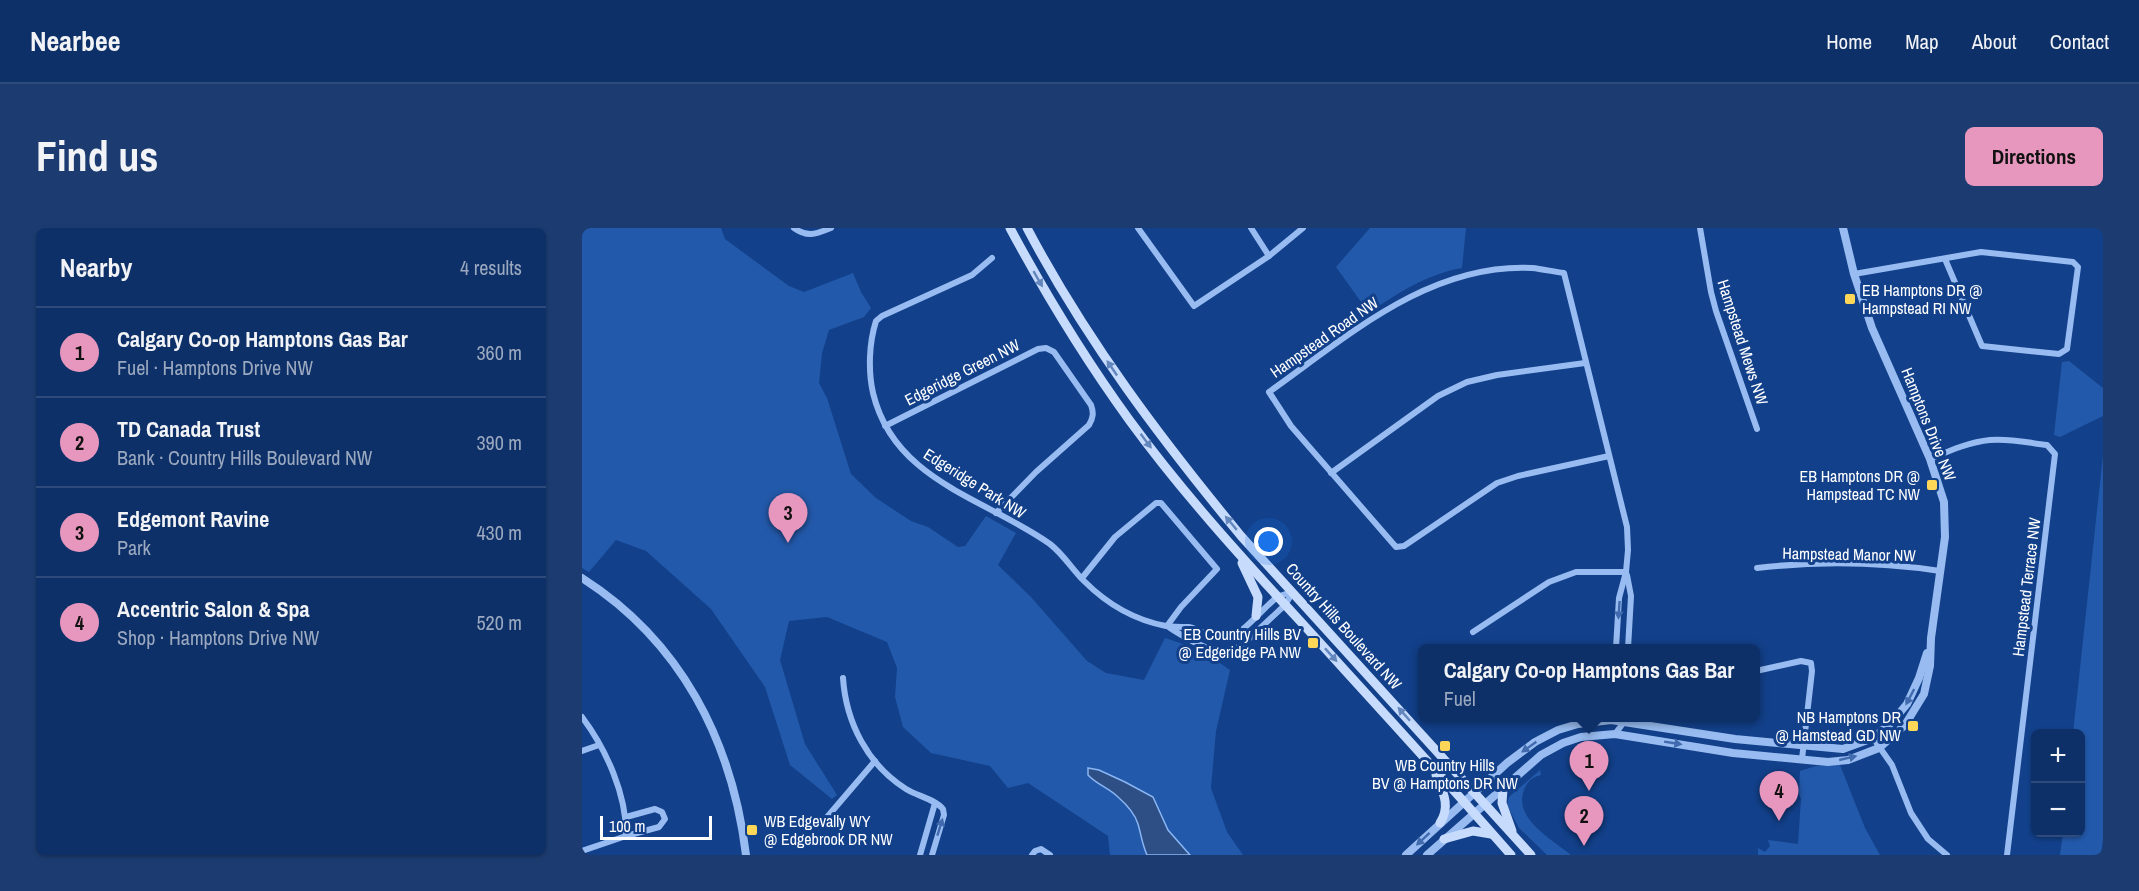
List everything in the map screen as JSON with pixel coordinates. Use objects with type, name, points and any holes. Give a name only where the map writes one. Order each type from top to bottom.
[{"type":"main road","name":"Country Hills Boulevard NW","points":[[1010,228],[1054,306],[1098,375],[1160,460],[1235,551],[1511,855]]},
{"type":"main road","name":"Country Hills Boulevard NW","points":[[1027,228],[1081,322],[1144,414],[1234,526],[1531,855]]},
{"type":"main road","points":[[1235,551],[1258,597],[1256,616]]},
{"type":"main road","points":[[1432,767],[1446,803],[1444,817],[1440,823]]},
{"type":"main road","points":[[1503,789],[1502,803],[1514,836]]},
{"type":"main road","points":[[1444,840],[1473,831],[1493,835]]},
{"type":"street","points":[[794,228],[810,235],[831,228]]},
{"type":"street","points":[[1138,228],[1194,306],[1269,256],[1303,228]]},
{"type":"street","points":[[1251,228],[1269,256]]},
{"type":"street","name":"Hampstead Mews NW","points":[[1700,228],[1710,292],[1757,429]]},
{"type":"street","name":"Hamptons Drive NW","points":[[1427,855],[1541,755],[1563,743],[1581,737],[1615,734],[1733,753],[1828,762],[1848,760],[1879,748],[1905,725],[1924,694],[1930,666],[1931,638],[1945,537],[1944,502],[1930,459],[1872,328],[1854,274],[1843,228]]},
{"type":"street","points":[[1854,274],[1981,252],[2073,262],[2078,267],[2067,349],[2059,354],[1982,346],[1945,259]]},
{"type":"street","name":"Edgeridge Park NW","points":[[992,258],[972,275],[882,316],[876,321],[871,356],[872,386],[877,407],[894,441],[915,464],[929,474],[1050,545],[1082,578],[1112,604],[1135,616],[1167,626],[1192,628],[1218,639],[1225,639],[1235,635],[1278,596],[1293,592]]},
{"type":"street","name":"Hampstead Road NW","points":[[1609,456],[1518,476],[1497,483],[1404,546],[1396,547],[1291,426],[1269,392],[1372,319],[1408,297],[1428,288],[1469,275],[1497,271],[1532,268],[1564,273],[1627,527],[1626,572],[1619,598],[1616,644]]},
{"type":"street","name":"Edgeridge Green NW","points":[[885,426],[1038,349],[1046,348],[1054,352],[1090,405],[1094,413],[1092,421],[1036,472],[996,513]]},
{"type":"street","points":[[1331,472],[1438,396],[1467,382],[1497,375],[1585,363]]},
{"type":"street","name":"Hampstead Terrace NW","points":[[1930,459],[1967,444],[1990,440],[2047,445],[2055,454],[2007,855]]},
{"type":"street","points":[[1082,578],[1115,537],[1156,502],[1161,503],[1217,569],[1181,607],[1167,626]]},
{"type":"street","name":"Hampstead Manor NW","points":[[1757,568],[1788,565],[1897,564],[1940,571]]},
{"type":"street","points":[[1473,632],[1549,582],[1576,572],[1626,572]]},
{"type":"street","name":"Hampstead Road NW","points":[[1626,572],[1631,596],[1628,644]]},
{"type":"street","points":[[582,578],[607,595],[636,620],[655,639],[691,687],[708,718],[731,778],[746,855]]},
{"type":"street","name":"Edgeridge Park NW","points":[[1167,626],[1188,639],[1217,651],[1229,651],[1241,645],[1286,605],[1293,592]]},
{"type":"street","name":"Hamptons Drive NW","points":[[1641,722],[1735,739],[1843,749],[1873,738],[1891,723],[1907,704],[1919,678],[1931,638]]},
{"type":"street","points":[[1760,670],[1801,661],[1811,663],[1802,759]]},
{"type":"street","points":[[843,678],[844,698],[849,714],[859,738],[875,761],[906,789],[941,806],[944,812],[932,855]]},
{"type":"street","points":[[582,717],[599,745],[620,789],[626,817],[626,836]]},
{"type":"street","name":"Hamptons Drive NW","points":[[1406,855],[1474,792],[1535,742],[1558,730],[1592,722]]},
{"type":"street","points":[[1613,722],[1615,734]]},
{"type":"street","points":[[1615,734],[1622,722]]},
{"type":"street","points":[[582,731],[590,728]]},
{"type":"street","points":[[1873,738],[1892,765],[1911,813],[1928,839],[1947,855]]},
{"type":"street","points":[[582,751],[599,745]]},
{"type":"street","points":[[822,823],[875,761]]},
{"type":"street","points":[[920,855],[935,803]]},
{"type":"street","points":[[582,852],[659,827],[665,819],[662,812],[655,809],[626,817]]},
{"type":"street","points":[[1032,855],[1041,849],[1050,855]]},
{"type":"shaded area","points":[[582,228],[721,228],[725,239],[789,286],[804,292],[853,273],[871,308],[864,317],[829,330],[822,353],[819,383],[827,398],[851,474],[876,498],[958,547],[965,546],[986,516],[1016,533],[998,565],[1031,597],[1087,661],[1106,673],[1144,680],[1165,638],[1199,651],[1230,670],[1216,731],[1211,788],[1227,832],[1243,855],[1110,855],[1108,836],[1028,783],[1008,788],[990,766],[931,753],[903,727],[895,697],[897,668],[887,642],[827,617],[789,621],[780,660],[805,744],[837,795],[832,799],[790,765],[765,687],[711,609],[646,551],[616,540],[589,572],[582,568]]},
{"type":"shaded area","points":[[1370,228],[1466,228],[1462,268],[1413,285],[1369,313],[1336,267]]},
{"type":"shaded area","points":[[2069,361],[2103,388],[2103,416],[2060,437],[2054,435],[2062,362]]},
{"type":"shaded area","points":[[2103,455],[2103,839],[2101,855],[2060,855],[2062,837],[2085,837],[2085,729],[2073,729]]},
{"type":"shaded area","points":[[1840,765],[1865,828],[1880,855],[1758,855],[1758,848],[1765,852],[1770,846],[1768,840],[1798,844],[1800,771],[1816,766]]},
{"type":"shaded area","points":[[1088,768],[1099,770],[1153,797],[1168,830],[1190,855],[1147,855],[1138,824],[1132,813],[1114,794],[1088,775]]},
{"type":"shaded area","points":[[1540,770],[1541,775],[1530,780],[1524,790],[1522,801],[1524,810],[1537,828],[1571,855],[1547,855],[1519,828],[1507,805],[1509,797]]},
{"type":"place","name":"EB Hamptons DR @ Hampstead RI NW","points":[[1850,299]]},
{"type":"place","name":"EB Hamptons DR @ Hampstead TC NW","points":[[1932,485]]},
{"type":"place","name":"Edgemont Ravine","points":[[788,543]]},
{"type":"place","name":"EB Country Hills BV @ Edgeridge PA NW","points":[[1313,643]]},
{"type":"place","name":"NB Hamptons DR @ Hamstead GD NW","points":[[1913,726]]},
{"type":"place","name":"WB Country Hills BV @ Hamptons DR NW","points":[[1445,746]]},
{"type":"place","name":"Calgary Co-op Hamptons Gas Bar","points":[[1589,791]]},
{"type":"place","name":"Accentric Salon & Spa","points":[[1779,821]]},
{"type":"place","name":"WB Edgevally WY @ Edgebrook DR NW","points":[[752,830]]},
{"type":"place","name":"TD Canada Trust","points":[[1584,846]]}]
